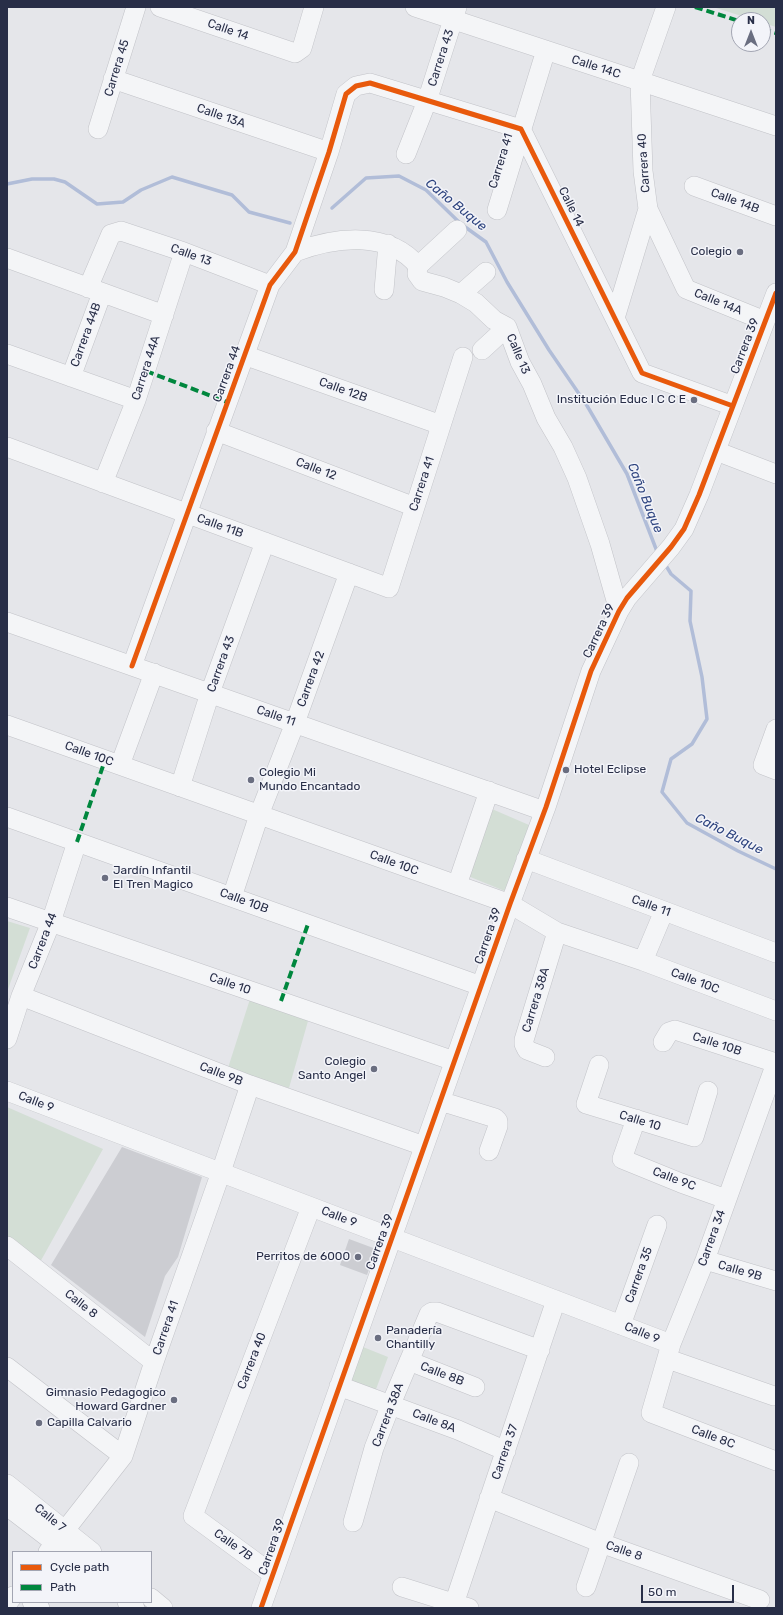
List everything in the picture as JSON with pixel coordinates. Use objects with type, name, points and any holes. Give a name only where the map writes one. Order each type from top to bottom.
[{"type":"street","name":"Carrera 45","points":[[98,129],[136,7]]},
{"type":"street","name":"Calle 14","points":[[160,7],[295,53],[302,48],[314,7]]},
{"type":"street","name":"Calle 14C","points":[[415,7],[455,13],[546,50],[776,126]]},
{"type":"street","name":"Carrera 40","points":[[615,318],[648,209],[643,171],[640,81],[666,7]]},
{"type":"street","name":"Carrera 43","points":[[406,154],[427,100],[455,13]]},
{"type":"street","name":"Carrera 41","points":[[496,210],[546,50]]},
{"type":"street","name":"Calle 13A","points":[[113,79],[329,152]]},
{"type":"street","name":"Carrera 44","points":[[132,666],[270,285],[295,252],[329,152],[346,94],[356,86],[370,83],[427,100]]},
{"type":"street","points":[[427,100],[521,129]]},
{"type":"street","name":"Calle 14","points":[[521,129],[642,373],[733,406]]},
{"type":"street","name":"Calle 14B","points":[[694,186],[776,216]]},
{"type":"street","name":"Calle 14A","points":[[648,209],[686,289],[770,315]]},
{"type":"street","points":[[418,266],[457,230]]},
{"type":"street","name":"Calle 13","points":[[112,234],[121,231],[184,252],[270,285]]},
{"type":"street","name":"Carrera 44B","points":[[71,377],[112,234]]},
{"type":"street","name":"Calle 13","points":[[295,252],[321,244],[348,240],[388,244],[408,255],[418,266],[417,274],[424,282],[444,287],[461,294],[476,303],[494,320],[507,326],[520,362],[532,384],[546,418],[563,446],[577,478],[600,544],[619,611]]},
{"type":"street","points":[[384,290],[388,244]]},
{"type":"street","name":"Carrera 44A","points":[[103,483],[136,400],[184,252]]},
{"type":"street","points":[[7,258],[164,315]]},
{"type":"street","points":[[461,294],[486,272]]},
{"type":"street","name":"Carrera 39","points":[[261,1608],[544,811],[591,672],[619,611],[627,598],[684,530],[770,315],[776,293]]},
{"type":"street","points":[[482,350],[507,326]]},
{"type":"street","points":[[7,354],[136,400]]},
{"type":"street","name":"Calle 12B","points":[[244,355],[441,425]]},
{"type":"street","name":"Carrera 41","points":[[389,588],[463,357]]},
{"type":"street","name":"Calle 12","points":[[216,431],[415,507]]},
{"type":"street","name":"Calle 11B","points":[[7,447],[389,588]]},
{"type":"street","points":[[716,451],[776,474]]},
{"type":"street","name":"Carrera 43","points":[[180,786],[210,693],[265,542]]},
{"type":"street","name":"Carrera 42","points":[[232,897],[260,815],[349,573]]},
{"type":"street","name":"Calle 11","points":[[7,622],[544,811]]},
{"type":"street","points":[[120,765],[154,673]]},
{"type":"street","name":"Calle 10C","points":[[7,725],[510,904],[557,932],[643,961],[776,1011]]},
{"type":"street","points":[[769,768],[776,729]]},
{"type":"street","points":[[457,885],[490,791]]},
{"type":"street","name":"Calle 10B","points":[[7,817],[481,986]]},
{"type":"street","name":"Carrera 44","points":[[7,1039],[21,996],[51,922],[77,842]]},
{"type":"street","name":"Calle 11","points":[[526,859],[776,953]]},
{"type":"street","name":"Calle 10","points":[[7,907],[454,1061]]},
{"type":"street","points":[[643,961],[664,911]]},
{"type":"street","name":"Carrera 38A","points":[[545,1057],[527,1050],[524,1040],[557,932]]},
{"type":"street","name":"Calle 9B","points":[[21,996],[250,1085],[424,1146]]},
{"type":"street","name":"Calle 10B","points":[[663,1042],[669,1032],[675,1030],[775,1072]]},
{"type":"street","name":"Calle 10","points":[[599,1065],[586,1104],[694,1138],[708,1091]]},
{"type":"street","name":"Carrera 34","points":[[651,1413],[669,1352],[775,1072]]},
{"type":"street","name":"Carrera 41","points":[[58,1544],[123,1456],[250,1085]]},
{"type":"street","name":"Calle 9","points":[[7,1090],[621,1324],[669,1352],[774,1396]]},
{"type":"street","points":[[440,1101],[496,1118],[498,1121],[498,1126],[489,1151]]},
{"type":"street","name":"Calle 9C","points":[[636,1119],[622,1159],[681,1183],[726,1199]]},
{"type":"street","name":"Carrera 40","points":[[193,1516],[311,1207]]},
{"type":"street","name":"Carrera 35","points":[[621,1324],[657,1225]]},
{"type":"street","name":"Calle 8","points":[[7,1246],[154,1362]]},
{"type":"street","name":"Calle 9B","points":[[705,1260],[776,1281]]},
{"type":"street","name":"Carrera 37","points":[[461,1606],[490,1498],[556,1300]]},
{"type":"street","name":"Carrera 38A","points":[[354,1522],[374,1448],[429,1314],[432,1312],[437,1312],[540,1350]]},
{"type":"street","name":"Calle 8B","points":[[410,1361],[475,1387]]},
{"type":"street","points":[[7,1367],[123,1456]]},
{"type":"street","name":"Calle 8A","points":[[339,1386],[391,1404],[506,1450]]},
{"type":"street","name":"Calle 8C","points":[[651,1413],[776,1461]]},
{"type":"street","points":[[586,1587],[629,1463]]},
{"type":"street","name":"Calle 7","points":[[7,1484],[58,1544]]},
{"type":"street","name":"Calle 8","points":[[490,1498],[601,1543],[760,1600]]},
{"type":"street","name":"Calle 7","points":[[7,1506],[58,1544],[88,1551]]},
{"type":"street","name":"Calle 7B","points":[[193,1516],[272,1574]]},
{"type":"street","points":[[402,1587],[461,1606]]},
{"type":"street","points":[[152,1599],[164,1608]]},
{"type":"shaded area","points":[[713,7],[776,7],[776,27],[771,25],[771,12],[731,13]]},
{"type":"shaded area","points":[[492,809],[529,825],[507,892],[468,876]]},
{"type":"shaded area","points":[[7,921],[30,928],[7,992]]},
{"type":"shaded area","points":[[250,999],[308,1021],[289,1088],[228,1068]]},
{"type":"shaded area","points":[[7,1107],[103,1149],[39,1264],[7,1239]]},
{"type":"shaded area","points":[[363,1347],[388,1357],[375,1392],[346,1384]]},
{"type":"building","points":[[122,1147],[202,1177],[178,1257],[165,1276],[145,1337],[51,1265]]},
{"type":"building","name":"Perritos de 6000","points":[[349,1239],[376,1249],[367,1275],[340,1265]]},
{"type":"waterway","name":"Caño Buque","points":[[332,208],[366,178],[399,176],[426,190],[461,224],[486,242],[507,282],[549,350],[586,404],[627,474],[658,554]]},
{"type":"waterway","name":"Caño Buque","points":[[7,184],[32,179],[54,179],[65,182],[97,204],[123,202],[141,190],[172,177],[232,195],[249,212],[290,223]]},
{"type":"waterway","name":"Caño Buque","points":[[665,564],[671,574],[691,591],[690,621],[702,677],[707,719],[692,744],[671,759],[662,792],[687,823],[738,851],[776,869]]},
{"type":"marked path","points":[[695,7],[731,18]]},
{"type":"marked path","points":[[771,31],[776,33]]},
{"type":"marked path","points":[[146,371],[227,402]]},
{"type":"marked path","points":[[77,842],[105,760]]},
{"type":"marked path","points":[[281,1001],[308,924]]},
{"type":"cycle path","points":[[132,666],[270,285],[295,252],[329,152],[346,94],[356,86],[370,83],[521,129],[642,373],[733,406]]},
{"type":"cycle path","points":[[261,1608],[510,904],[546,807],[591,671],[619,611],[627,598],[671,547],[684,529],[699,495],[776,293]]},
{"type":"place","name":"Colegio","points":[[740,252]]},
{"type":"place","name":"Institución Educ I C C E","points":[[694,400]]},
{"type":"place","name":"Hotel Eclipse","points":[[566,770]]},
{"type":"place","name":"Colegio Mi Mundo Encantado","points":[[251,780]]},
{"type":"place","name":"Jardín Infantil El Tren Magico","points":[[105,878]]},
{"type":"place","name":"Colegio Santo Angel","points":[[374,1069]]},
{"type":"place","name":"Perritos de 6000","points":[[358,1257]]},
{"type":"place","name":"Panadería Chantilly","points":[[378,1338]]},
{"type":"place","name":"Gimnasio Pedagogico Howard Gardner","points":[[174,1400]]},
{"type":"place","name":"Capilla Calvario","points":[[39,1423]]}]
